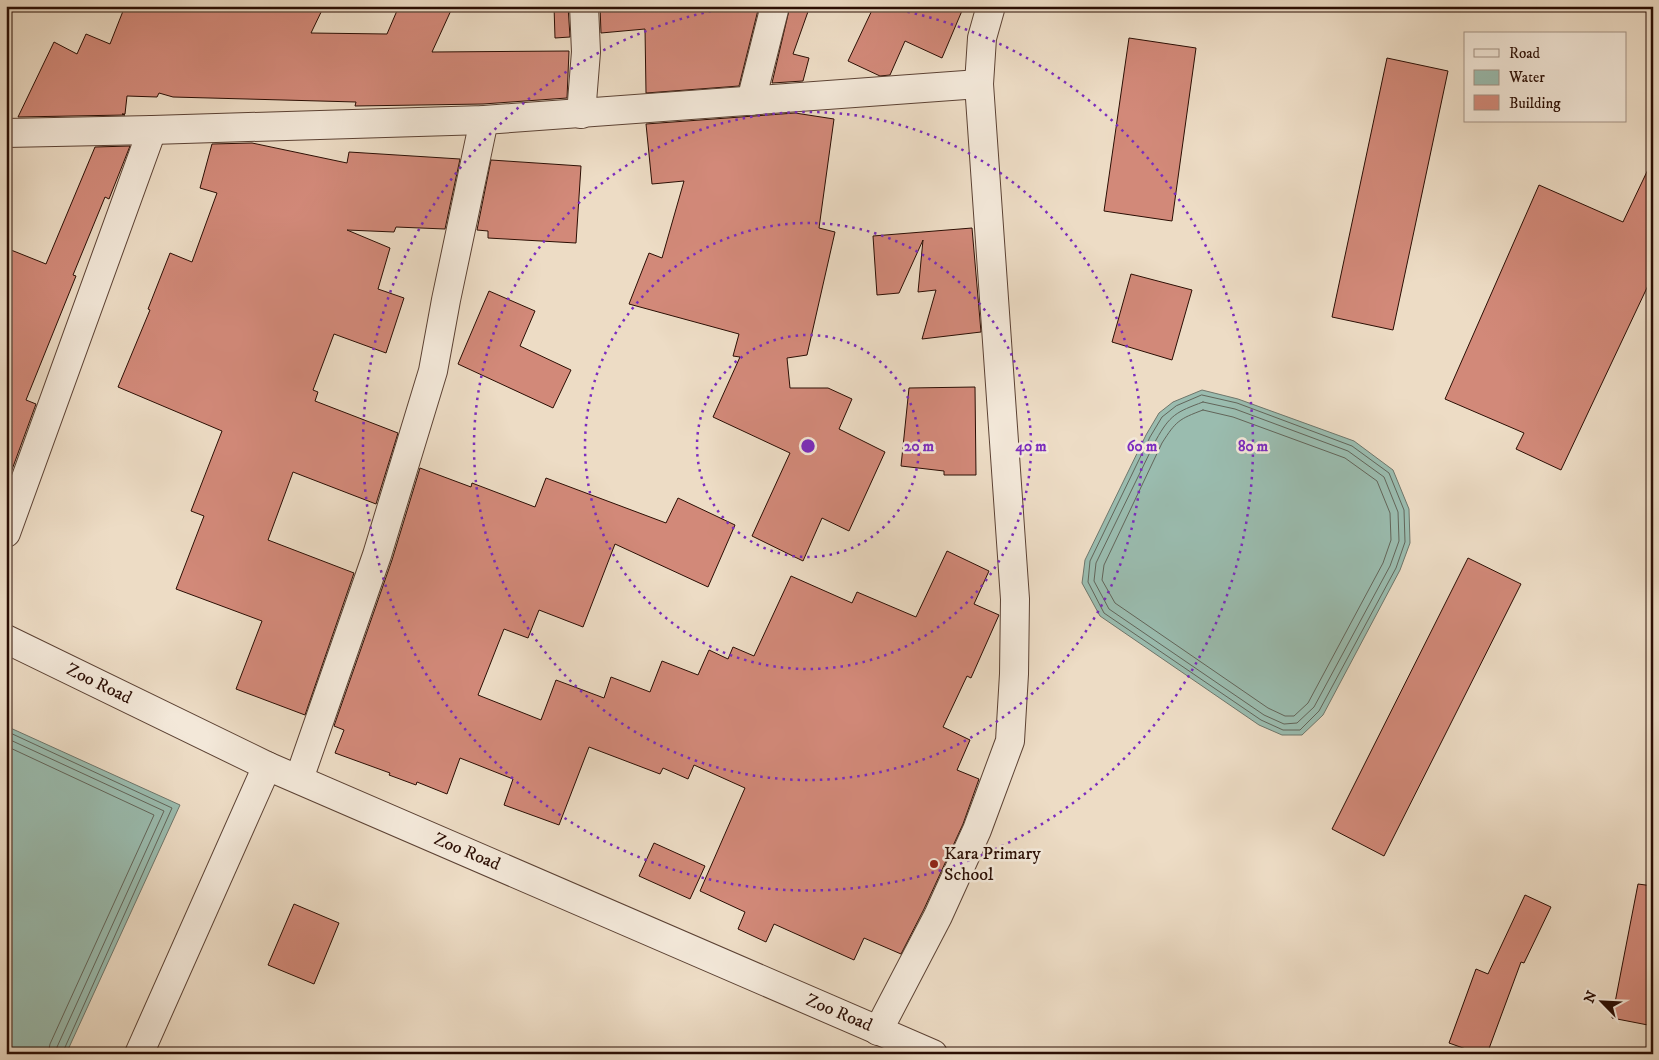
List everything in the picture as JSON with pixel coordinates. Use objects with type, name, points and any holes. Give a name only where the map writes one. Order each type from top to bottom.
[{"type":"street","points":[[581,114],[586,52],[584,6]]},
{"type":"street","points":[[751,101],[775,6]]},
{"type":"street","points":[[878,1030],[938,916],[977,830],[1010,741],[1014,674],[1015,599],[979,84],[982,38],[991,6]]},
{"type":"street","points":[[6,132],[152,130],[484,120],[979,84]]},
{"type":"street","points":[[299,779],[377,555],[433,371],[484,120]]},
{"type":"street","points":[[6,533],[152,130]]},
{"type":"street","name":"Zoo Road","points":[[6,639],[267,766],[933,1054]]},
{"type":"street","points":[[139,1054],[267,766]]},
{"type":"water","points":[[1202,390],[1238,399],[1354,441],[1393,470],[1409,509],[1410,543],[1400,570],[1323,715],[1302,735],[1282,735],[1259,725],[1100,616],[1082,583],[1085,560],[1146,435],[1159,413],[1173,402]]},
{"type":"water","points":[[6,726],[180,805],[66,1054],[6,1054]]},
{"type":"building","points":[[125,6],[324,6],[311,33],[387,34],[399,6],[453,6],[432,52],[569,51],[567,98],[483,104],[355,106],[356,102],[173,97],[159,93],[157,97],[127,96],[125,114],[122,114],[125,115],[18,117],[54,42],[77,54],[86,34],[110,44]]},
{"type":"building","points":[[554,6],[568,6],[570,37],[555,38]]},
{"type":"building","points":[[600,6],[759,6],[739,86],[646,93],[645,29],[601,33]]},
{"type":"building","points":[[790,6],[810,6],[793,54],[809,58],[803,81],[772,83]]},
{"type":"building","points":[[874,6],[964,6],[942,58],[905,41],[890,75],[880,76],[848,61]]},
{"type":"building","points":[[1129,38],[1196,48],[1172,221],[1104,211]]},
{"type":"building","points":[[1387,58],[1448,71],[1393,330],[1332,317]]},
{"type":"building","points":[[795,113],[834,119],[819,228],[835,232],[807,355],[787,358],[790,388],[828,388],[852,399],[839,429],[885,452],[849,531],[822,518],[803,561],[752,536],[790,453],[713,417],[740,357],[733,356],[739,334],[629,304],[649,253],[662,258],[684,181],[652,184],[646,124]]},
{"type":"building","points":[[252,143],[347,163],[349,152],[460,159],[445,229],[396,227],[394,232],[347,230],[390,248],[378,289],[404,298],[386,353],[334,334],[313,390],[318,392],[315,401],[398,433],[376,504],[293,472],[268,540],[354,573],[305,715],[236,689],[262,621],[176,589],[204,516],[191,511],[222,431],[118,387],[150,310],[148,309],[170,253],[192,262],[217,193],[200,188],[212,144]]},
{"type":"building","points":[[130,146],[109,199],[105,197],[73,275],[76,276],[26,400],[36,404],[6,486],[6,248],[46,264],[95,147]]},
{"type":"building","points":[[1653,159],[1653,275],[1561,470],[1516,449],[1524,433],[1445,399],[1539,185],[1623,222]]},
{"type":"building","points":[[491,160],[581,166],[576,243],[488,238],[488,231],[477,230]]},
{"type":"building","points":[[972,228],[981,332],[922,339],[936,290],[918,292],[923,240],[899,293],[877,295],[873,236]]},
{"type":"building","points":[[1131,274],[1192,290],[1172,360],[1112,342]]},
{"type":"building","points":[[489,291],[535,311],[520,346],[571,370],[553,408],[458,364]]},
{"type":"building","points":[[975,387],[976,475],[944,475],[944,471],[901,466],[909,388]]},
{"type":"building","points":[[420,468],[471,487],[472,483],[535,507],[546,478],[666,523],[678,498],[735,525],[708,587],[615,544],[583,627],[539,610],[528,638],[504,629],[478,695],[541,720],[556,680],[604,698],[611,677],[650,692],[662,661],[698,675],[709,650],[728,659],[733,647],[754,656],[791,576],[852,603],[857,592],[916,617],[947,551],[989,571],[974,604],[999,615],[971,678],[967,676],[943,727],[970,740],[957,770],[979,779],[963,824],[901,954],[864,938],[854,960],[774,924],[766,942],[738,929],[745,912],[700,891],[745,788],[694,765],[688,779],[663,768],[660,774],[589,747],[559,825],[504,805],[513,779],[460,758],[447,794],[417,782],[416,785],[389,775],[390,773],[335,753],[344,730],[334,726],[392,560]]},
{"type":"building","points":[[1468,558],[1521,584],[1384,856],[1332,829]]},
{"type":"building","points":[[654,843],[705,866],[690,899],[639,876]]},
{"type":"building","points":[[1638,884],[1653,886],[1653,1026],[1612,1018]]},
{"type":"building","points":[[1525,895],[1551,907],[1524,963],[1521,962],[1487,1054],[1480,1054],[1449,1043],[1476,969],[1488,974]]},
{"type":"building","points":[[294,904],[339,923],[314,984],[268,965]]},
{"type":"place","name":"Kara Primary School","points":[[934,864]]}]
